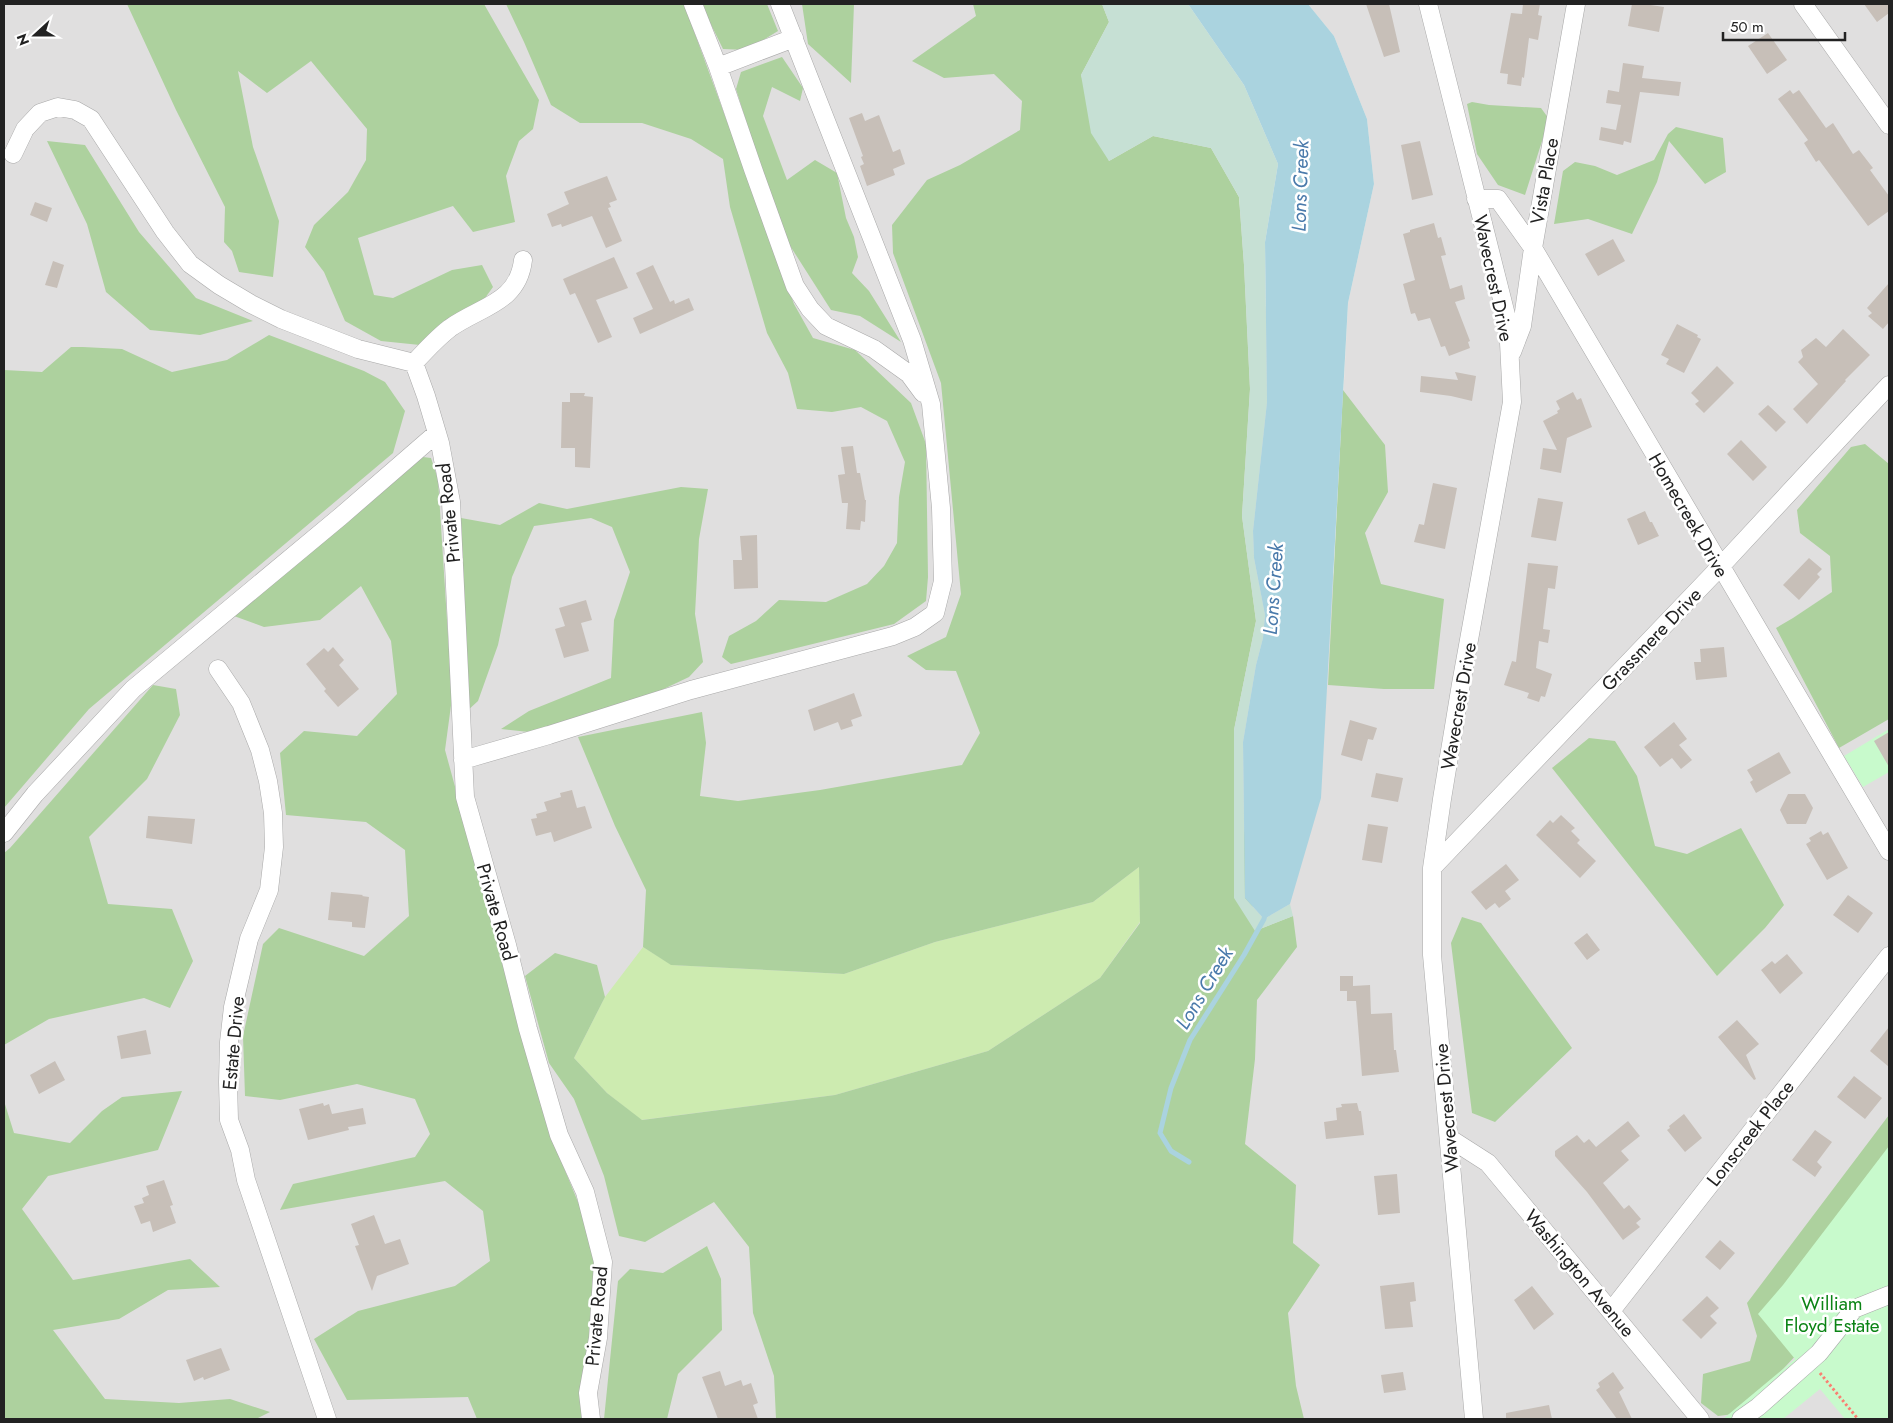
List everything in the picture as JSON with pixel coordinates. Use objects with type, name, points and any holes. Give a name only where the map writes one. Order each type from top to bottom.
[{"type":"street","points":[[692,4],[718,67],[795,286],[810,310],[826,326],[874,349],[909,374],[931,404]]},
{"type":"street","points":[[463,760],[549,736],[691,690],[893,636],[915,627],[935,613],[943,580],[941,508],[931,404],[912,340],[780,4]]},
{"type":"street","name":"Wavecrest Drive","points":[[1428,4],[1508,324],[1512,402],[1461,684],[1432,868],[1432,955],[1474,1419]]},
{"type":"street","name":"Vista Place","points":[[1510,357],[1522,326],[1533,248],[1576,4]]},
{"type":"street","points":[[1803,4],[1889,125]]},
{"type":"street","points":[[718,67],[794,38]]},
{"type":"street","points":[[13,154],[25,129],[40,113],[58,107],[75,110],[90,120],[165,232],[197,270],[218,285],[281,319],[358,349],[414,363],[450,328],[500,300],[513,288],[521,273],[523,260]]},
{"type":"street","name":"Homecreek Drive","points":[[1476,198],[1498,199],[1533,248],[1889,851]]},
{"type":"street","name":"Private Road","points":[[414,363],[437,433],[451,502],[465,797],[507,945],[528,1029],[560,1134],[585,1192],[603,1262],[598,1338],[588,1394],[591,1419]]},
{"type":"street","name":"Grassmere Drive","points":[[1432,868],[1720,567],[1889,385]]},
{"type":"street","points":[[4,833],[35,794],[133,689],[340,517],[437,433]]},
{"type":"street","name":"Estate Drive","points":[[218,669],[241,703],[260,750],[268,781],[274,847],[269,890],[249,939],[232,1007],[228,1082],[229,1120],[240,1150],[246,1180],[327,1419]]},
{"type":"street","name":"Lonscreek Place","points":[[1611,1311],[1889,956]]},
{"type":"street","name":"Washington Avenue","points":[[1449,1138],[1488,1163],[1700,1419]]},
{"type":"street","points":[[1741,1419],[1758,1407],[1819,1354],[1854,1309],[1889,1295]]},
{"type":"path","points":[[1810,1361],[1858,1419]]},
{"type":"shaded area","points":[[4,4],[1188,4],[1334,576],[1348,303],[1374,184],[1367,119],[1334,36],[1308,4],[1889,4],[1889,1145],[1848,1419],[4,1419]]},
{"type":"green space","points":[[127,4],[484,4],[539,100],[533,129],[519,141],[506,176],[515,222],[473,232],[453,206],[358,238],[374,295],[393,298],[452,270],[482,265],[493,287],[480,305],[420,345],[381,341],[345,321],[324,272],[305,247],[314,225],[348,192],[366,160],[367,129],[311,61],[267,93],[238,71],[253,147],[279,221],[273,277],[239,272],[232,251],[224,242],[225,207],[176,110]]},
{"type":"green space","points":[[506,4],[684,4],[794,304],[813,338],[855,350],[911,403],[926,444],[928,577],[926,601],[894,624],[731,664],[722,657],[729,636],[756,621],[779,600],[826,602],[867,584],[884,566],[897,543],[899,497],[905,462],[887,421],[861,407],[832,412],[797,409],[788,373],[767,333],[730,207],[723,159],[691,139],[642,123],[580,123],[551,105]]},
{"type":"green space","points":[[701,4],[767,4],[778,31],[747,50],[723,49]]},
{"type":"green space","points":[[802,4],[854,4],[851,83],[808,44]]},
{"type":"green space","points":[[973,4],[1102,4],[1109,22],[1081,75],[1109,161],[1153,136],[1211,148],[1239,197],[1250,389],[1242,516],[1256,621],[1234,730],[1255,931],[1293,916],[1297,947],[1257,1000],[1255,1059],[1245,1144],[1296,1185],[1293,1243],[1320,1265],[1288,1313],[1296,1386],[1304,1419],[776,1419],[774,1376],[753,1313],[749,1247],[714,1202],[645,1242],[619,1236],[604,1176],[574,1099],[549,1063],[525,976],[555,953],[597,965],[605,997],[574,1058],[607,1093],[642,1120],[835,1095],[988,1051],[1100,978],[1140,923],[1139,867],[1093,902],[935,942],[844,974],[671,965],[643,947],[646,890],[615,826],[578,737],[702,712],[706,743],[700,796],[738,801],[820,790],[962,765],[980,733],[956,671],[926,670],[907,656],[946,637],[961,594],[941,383],[893,253],[892,225],[927,180],[960,165],[1020,130],[1022,101],[994,74],[944,78],[912,61],[976,16]]},
{"type":"green space","points":[[1102,4],[1188,4],[1244,85],[1278,164],[1265,242],[1267,402],[1253,531],[1254,558],[1265,615],[1263,638],[1256,665],[1243,742],[1245,898],[1264,919],[1290,904],[1293,916],[1255,931],[1234,898],[1234,730],[1256,621],[1242,516],[1250,389],[1239,197],[1211,148],[1153,136],[1109,161],[1091,133],[1081,75],[1109,22]]},
{"type":"green space","points":[[782,57],[803,88],[800,101],[772,87],[763,116],[787,180],[815,160],[837,173],[846,218],[854,237],[858,257],[852,273],[869,291],[901,342],[860,316],[831,310],[780,230],[736,89],[741,72]]},
{"type":"green space","points":[[1472,102],[1489,105],[1541,108],[1549,119],[1525,195],[1498,185],[1477,154],[1467,104]]},
{"type":"green space","points":[[1676,127],[1723,138],[1726,172],[1705,184],[1669,141],[1657,182],[1632,234],[1588,219],[1554,224],[1563,171],[1575,162],[1595,166],[1617,175],[1654,160],[1668,134]]},
{"type":"green space","points":[[47,141],[85,145],[139,232],[196,298],[253,321],[200,335],[150,330],[106,292],[87,224]]},
{"type":"green space","points":[[269,335],[364,371],[385,382],[405,411],[393,453],[89,709],[4,808],[4,370],[42,372],[71,347],[83,347],[122,349],[172,372],[227,360]]},
{"type":"green space","points":[[1343,390],[1385,445],[1388,492],[1365,533],[1381,584],[1444,599],[1434,689],[1384,689],[1328,685]]},
{"type":"green space","points":[[1865,444],[1889,464],[1889,719],[1839,748],[1776,628],[1832,592],[1830,556],[1800,533],[1797,510],[1851,447]]},
{"type":"green space","points":[[423,457],[431,458],[438,479],[452,698],[445,750],[550,1134],[585,1219],[594,1259],[584,1419],[477,1419],[468,1397],[347,1400],[314,1339],[358,1311],[455,1286],[490,1261],[483,1211],[445,1181],[280,1210],[293,1184],[415,1157],[430,1134],[415,1099],[357,1084],[280,1100],[245,1096],[243,1036],[263,944],[279,928],[364,956],[409,916],[405,850],[366,822],[286,815],[280,753],[304,731],[357,736],[397,694],[391,641],[361,586],[320,620],[264,627],[234,616]]},
{"type":"green space","points":[[681,487],[708,489],[699,539],[695,614],[703,662],[689,677],[651,695],[538,733],[501,729],[529,711],[611,678],[614,620],[630,572],[612,527],[591,518],[534,526],[512,577],[498,645],[478,701],[466,712],[461,518],[500,525],[539,503],[567,509]]},
{"type":"green space","points":[[153,685],[176,689],[180,715],[147,779],[89,837],[108,904],[172,909],[193,961],[170,1008],[144,998],[49,1019],[4,1045],[4,853]]},
{"type":"green space","points":[[1889,729],[1889,772],[1863,787],[1844,756]]},
{"type":"green space","points":[[1589,738],[1615,741],[1637,776],[1655,846],[1687,854],[1741,828],[1784,905],[1765,928],[1717,976],[1552,768]]},
{"type":"green space","points":[[1139,867],[1140,922],[1100,978],[988,1051],[835,1095],[641,1120],[607,1093],[574,1058],[605,997],[643,947],[672,965],[844,974],[935,942],[1093,902]]},
{"type":"green space","points":[[1462,917],[1481,923],[1572,1048],[1495,1122],[1472,1113],[1451,943]]},
{"type":"green space","points":[[182,1091],[158,1150],[48,1176],[22,1209],[73,1280],[190,1259],[220,1287],[168,1290],[119,1319],[53,1330],[105,1399],[179,1403],[230,1399],[270,1412],[256,1419],[4,1419],[4,1101],[14,1133],[70,1143],[102,1111],[122,1097]]},
{"type":"green space","points":[[1889,1115],[1889,1285],[1842,1306],[1742,1413],[1718,1416],[1701,1403],[1703,1374],[1750,1361],[1757,1336],[1747,1303]]},
{"type":"green space","name":"William Floyd Estate","points":[[1889,1146],[1889,1419],[1845,1419],[1820,1389],[1783,1419],[1723,1419],[1795,1359],[1758,1314],[1783,1285]]},
{"type":"green space","points":[[707,1246],[721,1279],[722,1330],[678,1374],[667,1419],[604,1419],[618,1281],[630,1269],[663,1273]]},
{"type":"water","points":[[1188,4],[1308,4],[1334,36],[1367,119],[1374,184],[1348,303],[1321,798],[1290,904],[1264,919],[1245,898],[1243,742],[1256,665],[1263,638],[1265,615],[1254,558],[1253,531],[1267,402],[1265,242],[1278,164],[1244,85]]},
{"type":"building","points":[[1366,4],[1389,4],[1400,52],[1384,57]]},
{"type":"building","points":[[1523,4],[1540,4],[1538,15],[1542,16],[1538,40],[1529,38],[1524,78],[1522,77],[1521,86],[1507,84],[1508,74],[1500,73],[1511,13],[1522,14]]},
{"type":"building","points":[[1632,4],[1664,7],[1659,32],[1628,26]]},
{"type":"building","points":[[1864,4],[1889,4],[1889,13],[1877,22]]},
{"type":"building","points":[[1768,33],[1787,60],[1767,74],[1748,46]]},
{"type":"building","points":[[1623,63],[1644,66],[1642,78],[1681,82],[1679,96],[1640,92],[1631,143],[1624,141],[1623,145],[1599,140],[1601,127],[1616,130],[1621,105],[1606,103],[1608,90],[1619,92]]},
{"type":"building","points":[[1790,90],[1793,94],[1799,90],[1826,128],[1833,123],[1853,154],[1859,150],[1873,168],[1870,170],[1889,196],[1889,211],[1868,226],[1819,160],[1816,162],[1804,143],[1808,140],[1778,99]]},
{"type":"building","points":[[862,113],[865,121],[879,115],[893,152],[900,149],[905,164],[893,169],[895,175],[867,186],[860,166],[864,164],[861,157],[863,156],[849,118]]},
{"type":"building","points":[[1420,141],[1433,195],[1412,200],[1401,145]]},
{"type":"building","points":[[607,176],[617,200],[609,203],[611,207],[608,208],[622,241],[606,248],[592,216],[562,227],[561,224],[552,227],[547,214],[569,204],[564,192]]},
{"type":"building","points":[[35,202],[52,208],[47,222],[30,215]]},
{"type":"building","points":[[1434,223],[1438,238],[1441,237],[1446,255],[1441,256],[1450,289],[1462,285],[1465,299],[1455,302],[1470,341],[1468,342],[1470,348],[1449,356],[1445,346],[1441,347],[1430,318],[1418,321],[1415,313],[1411,314],[1403,284],[1415,280],[1403,234]]},
{"type":"building","points":[[1613,239],[1625,261],[1598,276],[1585,254]]},
{"type":"building","points":[[614,257],[628,288],[596,300],[612,337],[598,343],[575,293],[570,295],[563,279]]},
{"type":"building","points":[[53,261],[64,265],[57,288],[45,285]]},
{"type":"building","points":[[653,265],[670,302],[674,300],[675,304],[689,298],[694,310],[640,334],[633,318],[653,309],[636,273]]},
{"type":"building","points":[[1889,283],[1889,322],[1883,329],[1868,316],[1872,313],[1867,308]]},
{"type":"building","points":[[1677,324],[1698,335],[1697,337],[1701,339],[1684,373],[1666,364],[1669,359],[1661,355]]},
{"type":"building","points":[[1843,329],[1870,355],[1845,380],[1807,424],[1793,409],[1818,384],[1798,362],[1803,357],[1801,350],[1816,338],[1826,347]]},
{"type":"building","points":[[1717,366],[1734,383],[1704,413],[1695,404],[1699,401],[1691,393]]},
{"type":"building","points":[[1455,372],[1476,376],[1472,401],[1420,392],[1421,376],[1458,380]]},
{"type":"building","points":[[1573,392],[1577,400],[1581,398],[1592,427],[1567,438],[1561,473],[1540,469],[1543,448],[1557,450],[1543,421],[1558,413],[1557,411],[1560,409],[1556,401]]},
{"type":"building","points":[[570,393],[585,393],[584,396],[593,397],[590,468],[575,467],[575,448],[561,448],[562,402],[570,402]]},
{"type":"building","points":[[1768,405],[1786,422],[1776,432],[1758,414]]},
{"type":"building","points":[[1741,440],[1767,467],[1753,481],[1727,454]]},
{"type":"building","points":[[853,446],[857,473],[860,473],[866,500],[865,522],[861,521],[860,530],[846,529],[848,503],[842,503],[838,475],[845,474],[841,447]]},
{"type":"building","points":[[1433,483],[1457,488],[1445,549],[1414,542],[1419,524],[1424,525]]},
{"type":"building","points":[[1538,498],[1563,502],[1556,541],[1531,537]]},
{"type":"building","points":[[1645,511],[1659,536],[1638,545],[1627,519]]},
{"type":"building","points":[[757,535],[758,588],[734,589],[733,560],[742,560],[740,536]]},
{"type":"building","points":[[1809,558],[1822,569],[1817,574],[1820,577],[1799,600],[1783,585]]},
{"type":"building","points":[[1528,563],[1558,566],[1555,589],[1548,588],[1543,629],[1550,630],[1548,643],[1539,641],[1536,668],[1552,674],[1545,697],[1541,696],[1539,702],[1527,698],[1529,693],[1504,685],[1512,661],[1516,662]]},
{"type":"building","points":[[586,600],[592,620],[581,623],[589,651],[564,658],[555,629],[565,626],[559,608]]},
{"type":"building","points":[[333,647],[344,660],[339,665],[359,689],[338,707],[324,691],[326,689],[306,664],[324,648],[328,652]]},
{"type":"building","points":[[1724,647],[1727,677],[1696,680],[1694,662],[1701,662],[1700,649]]},
{"type":"building","points":[[854,693],[862,716],[851,720],[853,726],[841,730],[838,722],[814,731],[808,710]]},
{"type":"building","points":[[1350,720],[1377,728],[1373,740],[1368,739],[1362,761],[1341,755]]},
{"type":"building","points":[[1674,722],[1687,739],[1679,745],[1692,760],[1681,769],[1672,758],[1660,767],[1644,747]]},
{"type":"building","points":[[1889,732],[1889,767],[1874,741]]},
{"type":"building","points":[[1779,752],[1791,773],[1756,793],[1750,782],[1753,780],[1747,770]]},
{"type":"building","points":[[1376,773],[1403,778],[1398,802],[1371,797]]},
{"type":"building","points":[[572,790],[577,808],[585,806],[592,828],[554,842],[551,832],[536,836],[531,819],[537,818],[536,814],[547,811],[544,802],[561,797],[560,793]]},
{"type":"building","points":[[1788,794],[1805,794],[1813,808],[1806,824],[1787,824],[1780,810]]},
{"type":"building","points":[[1561,815],[1575,828],[1571,831],[1580,840],[1577,843],[1596,861],[1580,878],[1536,835],[1550,820],[1553,823]]},
{"type":"building","points":[[148,816],[195,819],[192,844],[146,838]]},
{"type":"building","points":[[1368,824],[1388,827],[1382,863],[1362,860]]},
{"type":"building","points":[[1821,831],[1823,835],[1828,832],[1848,868],[1827,880],[1806,844],[1811,841],[1809,838]]},
{"type":"building","points":[[1506,864],[1519,880],[1505,891],[1511,899],[1499,908],[1495,903],[1486,910],[1471,892]]},
{"type":"building","points":[[331,892],[369,897],[365,928],[352,927],[352,922],[328,920]]},
{"type":"building","points":[[1848,895],[1873,913],[1858,933],[1833,915]]},
{"type":"building","points":[[1587,933],[1600,950],[1587,960],[1574,943]]},
{"type":"building","points":[[1787,954],[1803,973],[1780,994],[1761,970],[1772,961],[1775,964]]},
{"type":"building","points":[[1340,976],[1353,976],[1353,986],[1370,985],[1371,1014],[1392,1013],[1394,1050],[1396,1050],[1399,1072],[1362,1076],[1356,1001],[1347,1001],[1347,991],[1340,991]]},
{"type":"building","points":[[1737,1020],[1759,1044],[1746,1055],[1756,1079],[1754,1080],[1718,1037]]},
{"type":"building","points":[[1889,1027],[1889,1067],[1870,1051]]},
{"type":"building","points":[[146,1030],[151,1054],[121,1059],[117,1036]]},
{"type":"building","points":[[55,1061],[65,1080],[39,1094],[30,1075]]},
{"type":"building","points":[[1854,1076],[1882,1098],[1865,1119],[1837,1097]]},
{"type":"building","points":[[323,1103],[324,1106],[329,1104],[332,1114],[363,1108],[366,1124],[348,1127],[349,1130],[308,1140],[299,1109]]},
{"type":"building","points":[[1357,1103],[1359,1111],[1361,1111],[1364,1135],[1326,1139],[1324,1122],[1337,1120],[1336,1108],[1342,1107],[1341,1104]]},
{"type":"building","points":[[1684,1114],[1702,1138],[1685,1152],[1667,1130],[1670,1128],[1669,1126]]},
{"type":"building","points":[[1628,1121],[1640,1136],[1621,1151],[1629,1160],[1603,1183],[1624,1209],[1629,1205],[1641,1219],[1636,1223],[1640,1227],[1623,1240],[1587,1192],[1555,1156],[1555,1151],[1577,1135],[1584,1143],[1589,1139],[1596,1147]]},
{"type":"building","points":[[1815,1130],[1832,1142],[1817,1162],[1822,1167],[1815,1177],[1792,1160]]},
{"type":"building","points":[[1397,1174],[1400,1213],[1378,1215],[1374,1176]]},
{"type":"building","points":[[164,1180],[173,1205],[170,1206],[176,1223],[153,1232],[150,1221],[141,1224],[134,1206],[144,1203],[142,1198],[149,1195],[146,1186]]},
{"type":"building","points":[[374,1215],[385,1244],[400,1239],[409,1264],[377,1276],[372,1291],[355,1246],[359,1245],[351,1224]]},
{"type":"building","points":[[1720,1240],[1735,1253],[1720,1270],[1705,1257]]},
{"type":"building","points":[[1414,1282],[1416,1301],[1410,1302],[1413,1327],[1385,1329],[1380,1286]]},
{"type":"building","points":[[1532,1286],[1554,1314],[1534,1330],[1514,1300]]},
{"type":"building","points":[[1707,1296],[1719,1308],[1710,1316],[1717,1323],[1701,1339],[1682,1320]]},
{"type":"building","points":[[221,1348],[230,1370],[204,1380],[203,1377],[194,1381],[186,1360]]},
{"type":"building","points":[[720,1371],[725,1386],[741,1380],[743,1386],[751,1383],[758,1403],[753,1405],[758,1419],[718,1419],[702,1377]]},
{"type":"building","points":[[1403,1372],[1406,1390],[1384,1393],[1381,1375]]},
{"type":"building","points":[[1613,1372],[1624,1388],[1619,1392],[1632,1419],[1617,1419],[1596,1390],[1600,1387],[1598,1383]]},
{"type":"building","points":[[1549,1405],[1552,1419],[1506,1419],[1506,1413]]},
{"type":"waterway","name":"Lons Creek","points":[[1189,1162],[1171,1151],[1160,1133],[1171,1088],[1190,1040],[1244,955],[1265,914]]}]
